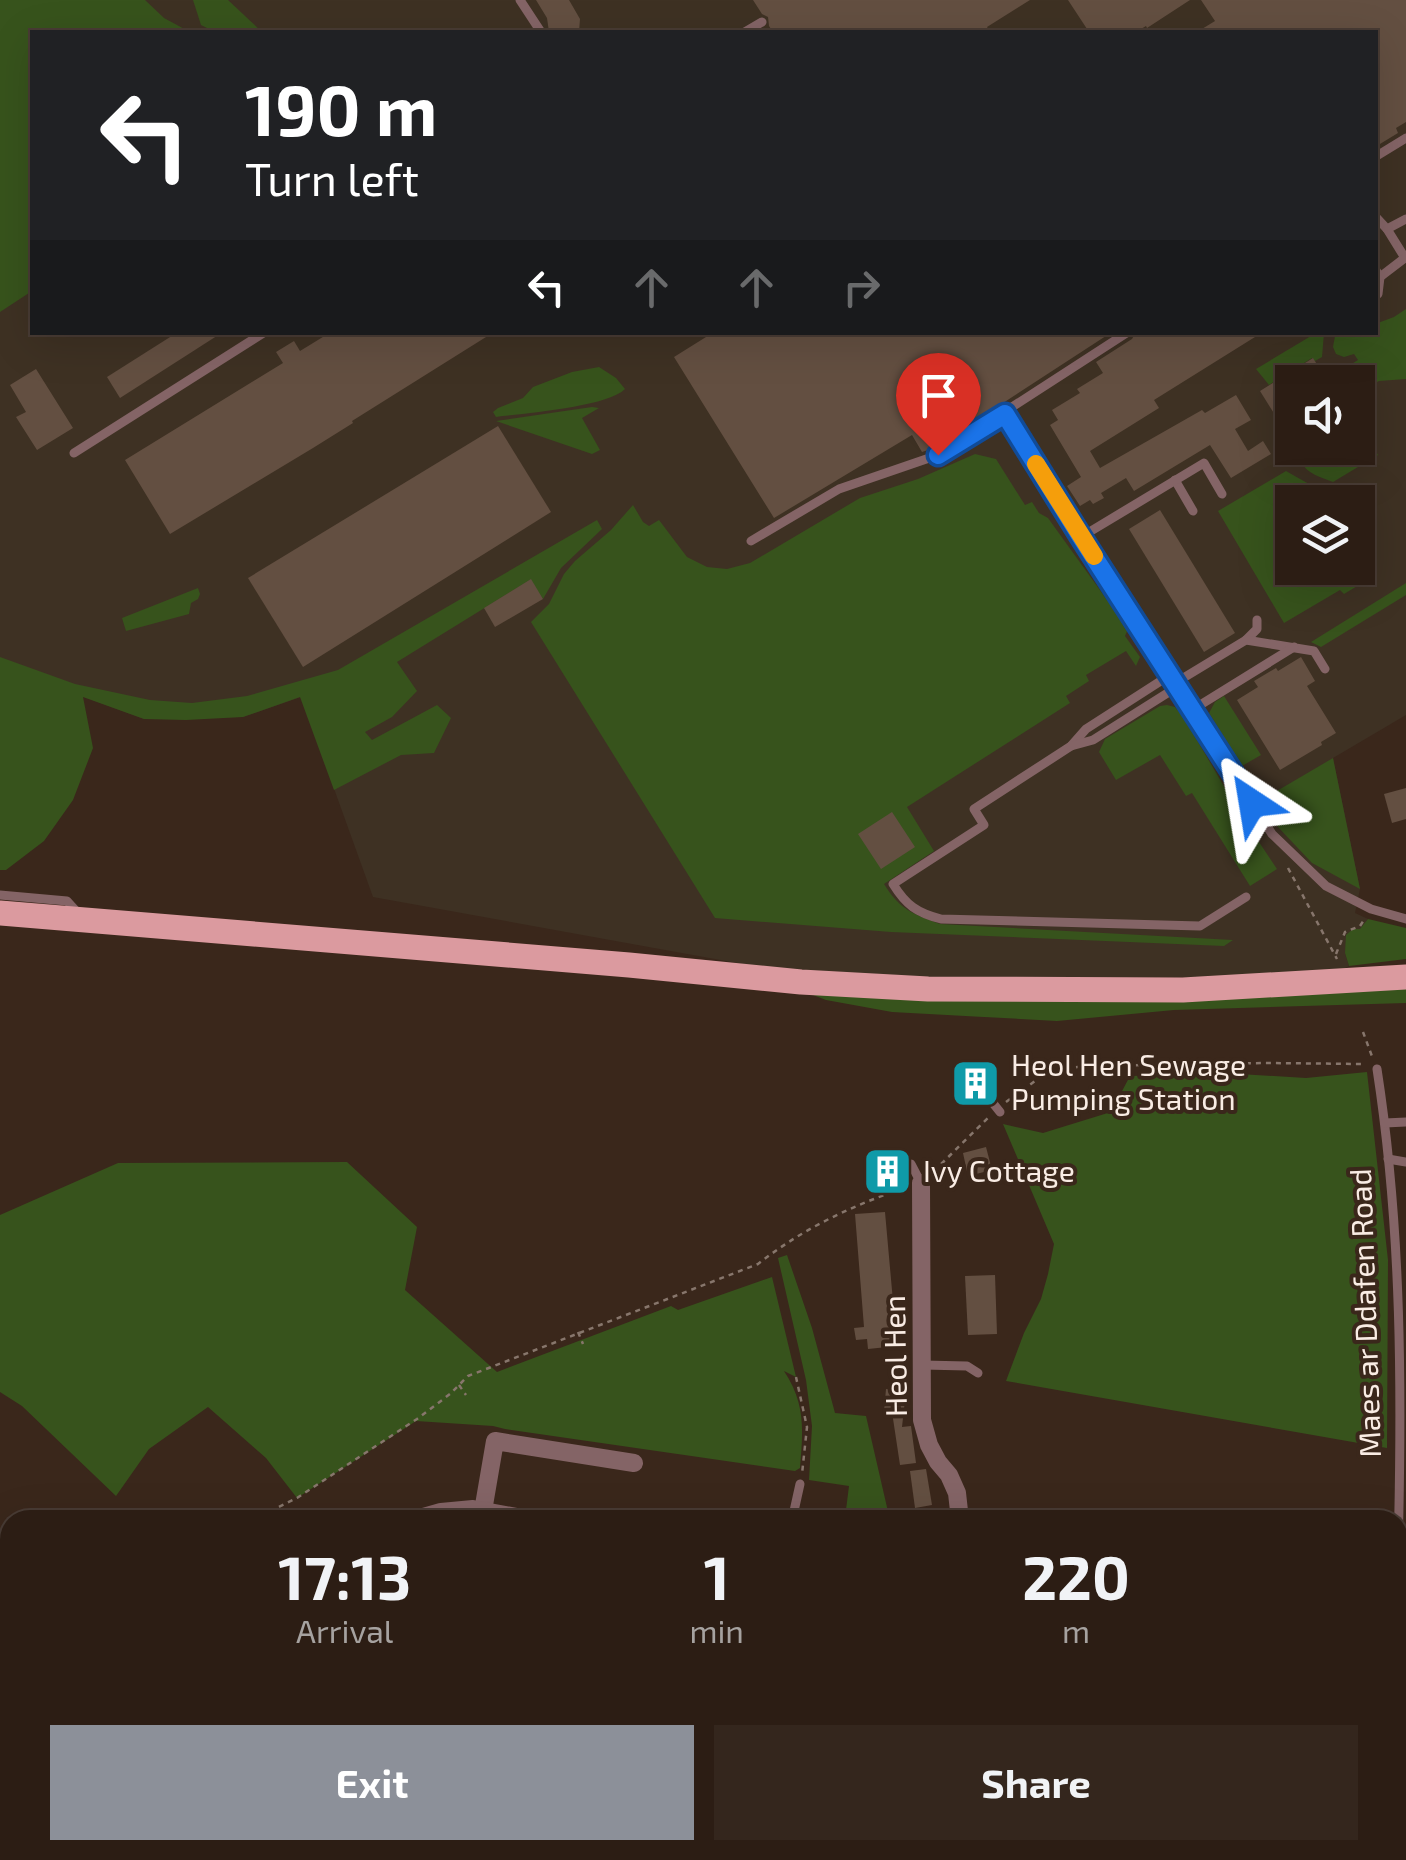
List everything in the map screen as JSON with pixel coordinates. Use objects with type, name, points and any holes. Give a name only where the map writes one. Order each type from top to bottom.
[{"type":"main road","points":[[0,914],[800,982],[928,988],[1183,990],[1406,977]]},
{"type":"street","name":"Heol Hen","points":[[922,1183],[922,1420],[929,1445],[957,1492],[959,1510]]},
{"type":"street","points":[[483,1510],[495,1441],[634,1463]]},
{"type":"lane","points":[[520,0],[539,30]]},
{"type":"lane","points":[[748,30],[762,22]]},
{"type":"lane","points":[[1378,156],[1406,138]]},
{"type":"lane","points":[[1378,219],[1406,257],[1378,272]]},
{"type":"lane","points":[[1387,229],[1406,219]]},
{"type":"lane","points":[[74,453],[261,335]]},
{"type":"lane","points":[[751,541],[839,490],[938,455],[1124,335]]},
{"type":"lane","points":[[1005,414],[1272,834],[1326,886],[1406,920]]},
{"type":"lane","points":[[1081,537],[1204,463],[1222,494]]},
{"type":"lane","points":[[1175,480],[1194,511]]},
{"type":"lane","points":[[1246,897],[1200,926],[941,919],[920,914],[904,902],[893,884],[984,825],[974,809],[1071,746],[1086,730],[1246,640],[1257,628],[1257,620]]},
{"type":"lane","points":[[1246,640],[1314,651],[1325,668]]},
{"type":"lane","points":[[1192,710],[1294,648]]},
{"type":"lane","points":[[1071,746],[1092,740],[1174,681]]},
{"type":"lane","points":[[0,894],[67,901],[84,922]]},
{"type":"lane","name":"Maes ar Ddafen Road","points":[[1376,1067],[1397,1254],[1403,1456],[1400,1510]]},
{"type":"lane","points":[[981,1088],[999,1111]]},
{"type":"lane","points":[[1385,1123],[1406,1122]]},
{"type":"lane","points":[[1388,1159],[1406,1162]]},
{"type":"lane","points":[[911,1164],[922,1183]]},
{"type":"lane","points":[[923,1365],[966,1366],[978,1373]]},
{"type":"lane","points":[[794,1510],[800,1484]]},
{"type":"path","points":[[1288,869],[1336,957],[1345,932],[1360,926],[1371,908]]},
{"type":"path","points":[[272,1510],[297,1498],[416,1419],[468,1376],[758,1264],[785,1243],[836,1215],[922,1183],[1046,1073],[1083,1066],[1265,1063],[1376,1067],[1363,1032]]},
{"type":"path","points":[[578,1332],[583,1344]]},
{"type":"path","points":[[796,1377],[808,1427],[800,1484]]},
{"type":"path","points":[[459,1385],[466,1395]]},
{"type":"shaded area","points":[[0,0],[1406,0],[1406,715],[1333,758],[1360,889],[1355,913],[1368,919],[1345,953],[1349,966],[1336,973],[1267,977],[945,978],[759,967],[373,897],[301,697],[243,717],[144,719],[0,666]]},
{"type":"green space","points":[[0,0],[145,0],[164,18],[186,30],[30,30],[30,292],[0,312]]},
{"type":"green space","points":[[193,0],[228,0],[260,30],[211,30],[201,25]]},
{"type":"green space","points":[[1406,309],[1406,379],[1375,383],[1375,365],[1350,365],[1358,360],[1354,354],[1336,354],[1335,336],[1378,335],[1378,323]]},
{"type":"green space","points":[[1313,335],[1324,335],[1322,357],[1301,365],[1275,365],[1275,381],[1269,385],[1256,369]]},
{"type":"green space","points":[[599,367],[625,389],[601,400],[565,408],[496,417],[493,412],[523,398],[533,387],[572,372]]},
{"type":"green space","points":[[599,408],[582,418],[600,450],[592,454],[496,421]]},
{"type":"green space","points":[[975,454],[996,459],[1025,505],[1032,502],[1048,518],[1128,629],[1125,636],[1140,657],[1136,666],[1126,651],[1086,675],[1089,681],[1066,696],[1070,703],[907,807],[934,851],[884,884],[908,910],[940,924],[1233,940],[1224,946],[891,932],[715,918],[531,622],[549,604],[575,561],[633,505],[649,526],[659,520],[687,557],[707,567],[727,569],[750,563],[860,498]]},
{"type":"green space","points":[[1303,465],[1361,465],[1333,482]]},
{"type":"green space","points":[[1286,471],[1311,485],[1275,485],[1275,585],[1359,585],[1344,594],[1340,590],[1284,623],[1218,511]]},
{"type":"green space","points":[[597,520],[602,529],[561,568],[543,599],[530,580],[397,662],[417,691],[392,717],[365,732],[372,740],[437,705],[451,718],[434,753],[401,755],[334,790],[300,697],[243,717],[186,720],[144,719],[83,697],[93,748],[73,800],[44,841],[6,870],[0,870],[0,657],[75,684],[150,700],[192,703],[247,696],[338,670]]},
{"type":"green space","points":[[1406,583],[1406,595],[1321,647],[1311,642]]},
{"type":"green space","points":[[198,588],[200,594],[191,603],[189,614],[126,631],[122,618]]},
{"type":"green space","points":[[1224,696],[1261,755],[1242,766],[1209,713]]},
{"type":"green space","points":[[1167,705],[1175,707],[1184,718],[1277,869],[1250,886],[1192,793],[1186,796],[1160,755],[1116,780],[1099,752],[1105,739]]},
{"type":"green space","points":[[1333,758],[1360,889],[1312,863],[1277,826],[1262,803]]},
{"type":"green space","points":[[1368,919],[1406,928],[1406,959],[1349,966],[1346,935],[1360,929]]},
{"type":"green space","points":[[795,988],[1406,988],[1406,1003],[1174,1010],[1057,1021],[892,1012],[826,1000]]},
{"type":"green space","points":[[1367,1072],[1388,1260],[1387,1448],[1006,1381],[1041,1299],[1054,1244],[1003,1124],[1043,1133],[1111,1112],[1130,1076],[1239,1074],[1306,1078]]},
{"type":"green space","points":[[347,1162],[417,1227],[405,1290],[497,1372],[671,1306],[678,1310],[772,1277],[796,1377],[784,1371],[800,1406],[800,1468],[795,1471],[493,1426],[416,1421],[297,1498],[266,1458],[208,1407],[149,1449],[116,1496],[22,1406],[0,1392],[0,1215],[118,1163]]},
{"type":"green space","points":[[787,1255],[835,1413],[866,1416],[888,1510],[846,1510],[849,1486],[809,1480],[812,1426],[806,1380],[778,1258]]},
{"type":"building","points":[[536,0],[569,0],[580,19],[579,30],[549,30],[547,18]]},
{"type":"building","points":[[753,0],[1030,0],[987,27],[989,30],[772,30],[768,17]]},
{"type":"building","points":[[1068,0],[1190,0],[1147,28],[1088,30]]},
{"type":"building","points":[[1201,0],[1406,0],[1406,122],[1396,128],[1398,133],[1378,145],[1378,30],[1200,30],[1215,21]]},
{"type":"building","points":[[173,335],[218,335],[120,398],[107,377]]},
{"type":"building","points":[[326,335],[489,335],[170,534],[125,460],[283,363],[276,352],[294,341],[300,351]]},
{"type":"building","points":[[709,335],[1107,335],[934,448],[922,452],[912,435],[774,518],[674,357]]},
{"type":"building","points":[[1134,335],[1258,335],[1154,400],[1159,408],[1090,451],[1100,468],[1236,395],[1251,420],[1235,429],[1248,451],[1263,441],[1271,454],[1231,478],[1210,445],[1134,491],[1126,478],[1101,493],[1104,498],[1080,506],[1067,486],[1081,477],[1050,425],[1058,420],[1052,410],[1103,373],[1096,362]]},
{"type":"building","points":[[36,369],[73,428],[37,450],[16,417],[26,412],[10,385]]},
{"type":"building","points":[[1275,382],[1275,415],[1260,391]]},
{"type":"building","points":[[498,426],[551,512],[303,667],[248,578]]},
{"type":"building","points":[[1160,510],[1235,633],[1204,652],[1129,529]]},
{"type":"building","points":[[531,579],[543,599],[495,627],[484,608]]},
{"type":"building","points":[[1301,657],[1315,681],[1307,686],[1336,733],[1280,770],[1237,700],[1258,687],[1254,681]]},
{"type":"building","points":[[1406,788],[1406,819],[1392,823],[1384,794]]},
{"type":"building","points":[[892,812],[915,847],[881,869],[858,834]]},
{"type":"building","points":[[986,1147],[992,1170],[968,1176],[963,1153]]},
{"type":"building","points":[[885,1212],[897,1346],[868,1349],[867,1339],[856,1340],[854,1328],[864,1327],[855,1214]]},
{"type":"building","points":[[995,1275],[997,1334],[968,1335],[965,1276]]},
{"type":"building","points":[[886,1389],[906,1391],[902,1427],[911,1426],[916,1463],[900,1465],[892,1412],[884,1412]]},
{"type":"building","points":[[926,1469],[932,1505],[915,1508],[910,1471]]},
{"type":"slow traffic","points":[[1036,464],[1094,556]]},
{"type":"place","name":"Heol Hen Sewage Pumping Station","points":[[976,1083]]},
{"type":"place","name":"Ivy Cottage","points":[[888,1172]]},
{"type":"route","points":[[938,455],[1005,414],[1252,803]]}]
